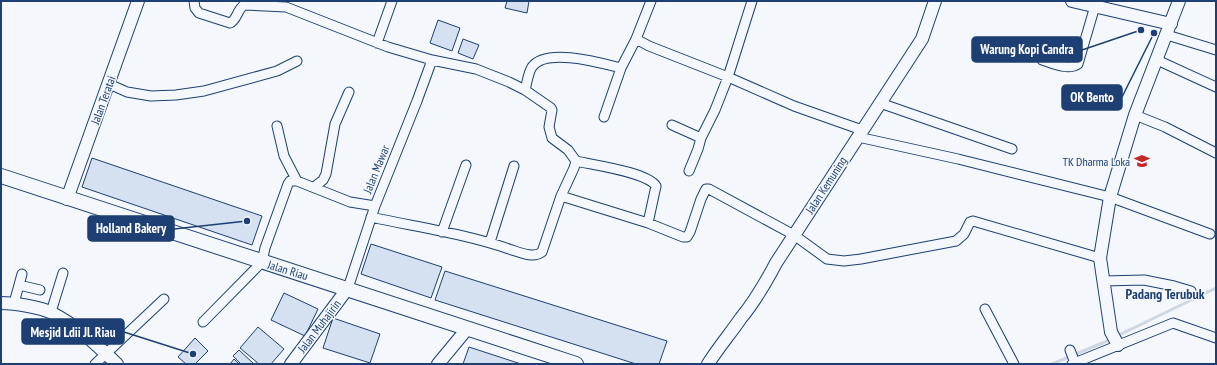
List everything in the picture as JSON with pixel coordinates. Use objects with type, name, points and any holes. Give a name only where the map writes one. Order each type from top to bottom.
[{"type":"main road","name":"Jalan Riau","points":[[1,176],[262,262],[348,288],[467,329],[576,364]]},
{"type":"street","name":"Jalan Teratai","points":[[67,199],[138,1]]},
{"type":"street","points":[[194,1],[195,8],[199,13],[230,23],[233,22],[240,8],[244,6],[286,7],[378,43],[432,60],[476,69],[509,82],[525,90],[551,108],[552,110],[549,127],[552,138],[568,150],[576,161],[640,176],[653,182],[656,186],[648,223]]},
{"type":"street","points":[[378,43],[392,1]]},
{"type":"street","points":[[604,117],[621,68],[636,39],[651,1]]},
{"type":"street","points":[[689,171],[698,149],[700,138],[715,110],[728,78],[752,1]]},
{"type":"street","name":"Jalan Kemuning","points":[[708,364],[728,334],[742,318],[759,293],[776,262],[922,39],[935,1]]},
{"type":"street","points":[[1072,1],[1095,6],[1169,30],[1216,50]]},
{"type":"street","points":[[1115,339],[1100,258],[1110,197],[1135,115],[1179,1]]},
{"type":"street","points":[[1042,60],[1065,67],[1074,67],[1078,64],[1095,6]]},
{"type":"street","points":[[636,39],[649,46],[860,133],[1110,197],[1210,234]]},
{"type":"street","points":[[525,90],[532,68],[542,59],[554,57],[590,60],[621,68]]},
{"type":"street","name":"Jalan Mawar","points":[[348,288],[375,206],[432,60]]},
{"type":"street","points":[[1157,60],[1216,87]]},
{"type":"street","points":[[109,84],[127,92],[151,96],[176,95],[204,91],[277,71],[297,61]]},
{"type":"street","points":[[314,187],[323,180],[326,174],[335,124],[349,92]]},
{"type":"street","points":[[880,103],[1012,149]]},
{"type":"street","points":[[1135,115],[1165,127],[1216,153]]},
{"type":"street","points":[[672,125],[700,138]]},
{"type":"street","points":[[277,126],[284,156],[297,181]]},
{"type":"street","points":[[371,217],[490,242],[530,254],[540,254],[561,196],[576,161]]},
{"type":"street","points":[[442,232],[466,165]]},
{"type":"street","points":[[490,242],[514,166]]},
{"type":"street","points":[[203,322],[262,262],[265,248],[290,181],[297,181],[350,202],[375,206]]},
{"type":"street","points":[[561,196],[648,223],[683,237],[687,237],[701,199],[706,189],[709,189],[794,235],[828,259],[844,261],[956,241],[961,238],[970,222],[973,221],[1100,258]]},
{"type":"street","points":[[51,312],[63,273]]},
{"type":"street","points":[[14,304],[22,274]]},
{"type":"street","points":[[1103,280],[1144,280],[1191,291]]},
{"type":"street","points":[[19,285],[40,290]]},
{"type":"street","name":"Jalan Muhajirin","points":[[291,364],[348,288]]},
{"type":"street","points":[[95,364],[164,300]]},
{"type":"street","points":[[1,303],[14,304],[51,312],[79,330],[117,364]]},
{"type":"street","points":[[985,309],[1014,364]]},
{"type":"street","points":[[1073,359],[1115,339],[1173,324],[1216,338]]},
{"type":"street","points":[[438,364],[467,329]]},
{"type":"building","points":[[507,1],[529,1],[527,13],[505,8]]},
{"type":"building","points":[[438,20],[460,28],[452,51],[430,43]]},
{"type":"building","points":[[463,39],[479,45],[473,59],[458,53]]},
{"type":"building","points":[[92,158],[262,216],[252,245],[82,187]]},
{"type":"building","points":[[371,244],[442,267],[431,298],[361,274]]},
{"type":"building","points":[[445,271],[667,341],[659,364],[636,364],[435,300]]},
{"type":"building","points":[[284,293],[318,309],[305,336],[271,320]]},
{"type":"building","points":[[333,318],[380,334],[370,363],[323,348]]},
{"type":"building","points":[[258,327],[284,349],[271,364],[259,364],[240,348]]},
{"type":"building","points":[[195,338],[208,351],[195,364],[186,364],[178,357]]},
{"type":"building","points":[[469,347],[521,364],[463,364]]},
{"type":"building","points":[[239,350],[254,364],[241,364],[233,356]]},
{"type":"building","points":[[234,359],[239,364],[230,364]]},
{"type":"waterway","points":[[1117,336],[1216,288]]},
{"type":"waterway","points":[[1052,364],[1112,339]]},
{"type":"place","name":"Warung Kopi Candra","points":[[1141,30]]},
{"type":"place","name":"OK Bento","points":[[1154,33]]},
{"type":"place","name":"TK Dharma Loka","points":[[1142,161]]},
{"type":"place","name":"Holland Bakery","points":[[247,221]]},
{"type":"place","name":"Mesjid Ldii Jl. Riau","points":[[193,354]]},
{"type":"district","name":"Padang Terubuk","points":[[1165,294]]}]
